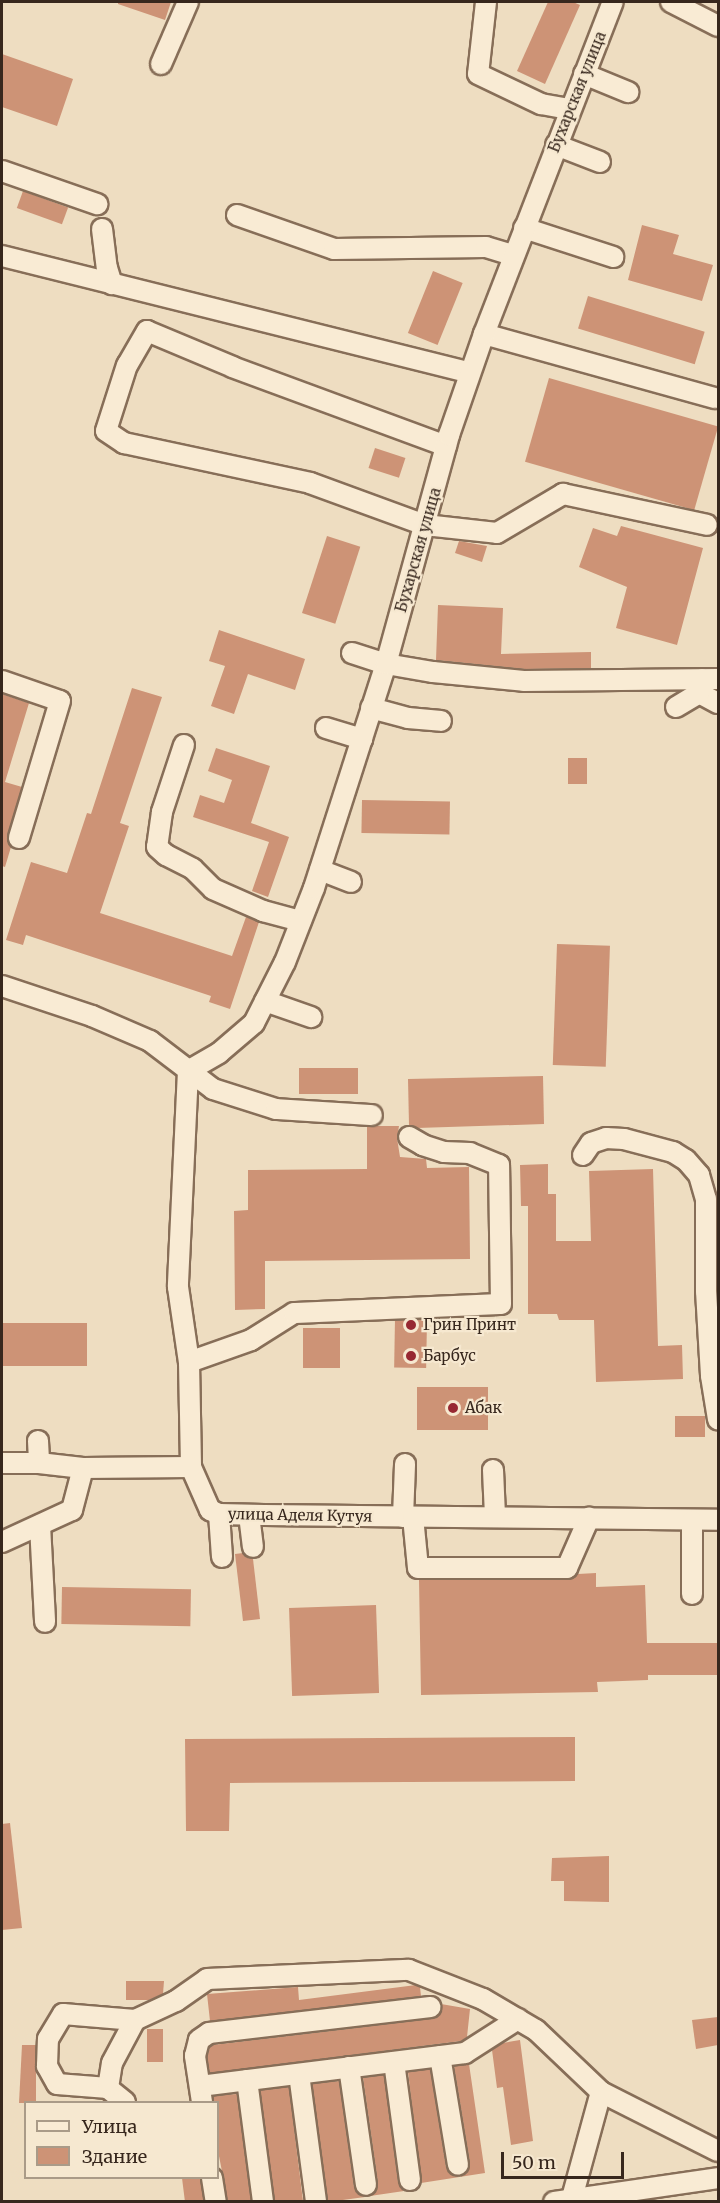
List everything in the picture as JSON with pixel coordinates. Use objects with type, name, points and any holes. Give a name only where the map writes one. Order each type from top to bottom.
[{"type":"street","points":[[161,64],[188,2]]},
{"type":"street","points":[[486,2],[478,74],[541,104],[570,109]]},
{"type":"street","name":"Бухарская улица","points":[[188,1071],[219,1053],[254,1023],[285,962],[320,870],[386,664],[446,446],[470,373],[513,255],[613,2]]},
{"type":"street","points":[[671,2],[718,26]]},
{"type":"street","points":[[584,74],[628,92]]},
{"type":"street","points":[[556,145],[600,162]]},
{"type":"street","points":[[2,171],[97,204]]},
{"type":"street","points":[[237,215],[334,249],[486,247],[513,255]]},
{"type":"street","points":[[524,228],[613,257]]},
{"type":"street","points":[[102,229],[106,268],[112,285]]},
{"type":"street","points":[[2,256],[470,373]]},
{"type":"street","points":[[446,446],[233,367],[147,331],[127,365],[106,431],[123,443],[310,483],[425,525],[497,533],[563,494],[707,525]]},
{"type":"street","points":[[484,334],[715,398]]},
{"type":"street","points":[[352,653],[386,664],[433,672],[524,681],[706,684]]},
{"type":"street","points":[[2,681],[60,701],[19,838]]},
{"type":"street","points":[[706,684],[718,702]]},
{"type":"street","points":[[676,707],[706,684]]},
{"type":"street","points":[[371,708],[408,718],[441,721]]},
{"type":"street","points":[[326,728],[362,739]]},
{"type":"street","points":[[184,744],[162,812],[157,847],[166,855],[193,869],[213,889],[263,910],[301,921]]},
{"type":"street","points":[[320,870],[351,882]]},
{"type":"street","points":[[2,986],[92,1016],[150,1041],[213,1089],[276,1109],[372,1115]]},
{"type":"street","points":[[265,1001],[311,1017]]},
{"type":"street","name":"улица Аделя Кутуя","points":[[188,1071],[178,1287],[189,1362],[191,1467],[210,1510],[219,1514],[249,1515],[718,1520]]},
{"type":"street","points":[[189,1362],[251,1340],[294,1313],[501,1304],[500,1164],[470,1153],[433,1148],[409,1137]]},
{"type":"street","points":[[583,1155],[591,1143],[606,1138],[624,1139],[673,1152],[686,1160],[699,1175],[706,1199],[709,1355],[718,1419]]},
{"type":"street","points":[[38,1441],[39,1462]]},
{"type":"street","points":[[2,1463],[39,1462],[83,1468],[191,1467]]},
{"type":"street","points":[[405,1464],[408,1517],[418,1568],[567,1568],[589,1518]]},
{"type":"street","points":[[2,1542],[72,1510],[83,1468]]},
{"type":"street","points":[[493,1470],[495,1516]]},
{"type":"street","points":[[219,1514],[222,1557]]},
{"type":"street","points":[[249,1515],[254,1547]]},
{"type":"street","points":[[692,1521],[692,1594]]},
{"type":"street","points":[[40,1525],[45,1622]]},
{"type":"street","points":[[123,2101],[108,2088],[57,2084],[47,2066],[48,2039],[63,2014],[135,2020],[176,2001],[207,1979],[409,1970],[483,1999],[518,2019],[536,2030],[601,2092],[718,2151]]},
{"type":"street","points":[[430,2007],[208,2033],[199,2040],[195,2056],[201,2094],[247,2080],[465,2053],[518,2019]]},
{"type":"street","points":[[108,2088],[112,2063],[135,2020]]},
{"type":"street","points":[[440,2056],[458,2165]]},
{"type":"street","points":[[394,2062],[410,2180]]},
{"type":"street","points":[[349,2067],[366,2186]]},
{"type":"street","points":[[299,2074],[316,2202]]},
{"type":"street","points":[[247,2080],[263,2202]]},
{"type":"street","points":[[601,2092],[565,2201],[718,2178]]},
{"type":"street","points":[[212,2179],[216,2202]]},
{"type":"building","points":[[118,2],[171,2],[165,20],[118,4]]},
{"type":"building","points":[[548,2],[573,2],[580,5],[545,84],[517,71]]},
{"type":"building","points":[[2,54],[73,79],[57,126],[2,107]]},
{"type":"building","points":[[23,191],[68,207],[62,224],[17,208]]},
{"type":"building","points":[[642,225],[679,235],[673,254],[713,265],[702,301],[628,280]]},
{"type":"building","points":[[433,271],[463,283],[438,345],[408,333]]},
{"type":"building","points":[[588,296],[705,332],[695,364],[578,329]]},
{"type":"building","points":[[549,378],[718,426],[694,510],[525,462]]},
{"type":"building","points":[[375,448],[405,458],[399,478],[369,468]]},
{"type":"building","points":[[621,526],[703,548],[677,645],[616,628],[627,587],[579,567],[593,528],[617,536]]},
{"type":"building","points":[[327,536],[360,547],[335,624],[302,613]]},
{"type":"building","points":[[459,541],[487,546],[482,562],[455,553]]},
{"type":"building","points":[[438,605],[503,608],[501,654],[591,652],[591,668],[525,669],[436,660]]},
{"type":"building","points":[[219,630],[305,659],[295,690],[248,674],[234,714],[211,706],[225,666],[209,661]]},
{"type":"building","points":[[132,688],[162,697],[120,823],[129,826],[100,913],[232,956],[246,917],[259,922],[230,1009],[209,1002],[211,996],[26,935],[23,945],[6,940],[31,862],[67,873],[87,813],[91,814]]},
{"type":"building","points":[[2,694],[29,703],[5,782],[22,787],[8,835],[11,847],[5,867],[2,866]]},
{"type":"building","points":[[216,748],[270,766],[251,823],[289,837],[268,897],[252,891],[269,842],[193,817],[200,795],[224,803],[232,780],[208,771]]},
{"type":"building","points":[[568,758],[587,758],[587,784],[568,784]]},
{"type":"building","points":[[362,800],[450,802],[449,835],[361,833]]},
{"type":"building","points":[[557,944],[610,946],[606,1067],[553,1065]]},
{"type":"building","points":[[299,1068],[358,1068],[358,1094],[299,1094]]},
{"type":"building","points":[[543,1076],[544,1124],[417,1128],[409,1125],[408,1079]]},
{"type":"building","points":[[399,1126],[397,1138],[400,1157],[426,1159],[427,1168],[469,1167],[470,1259],[265,1261],[265,1309],[235,1310],[234,1211],[248,1210],[248,1170],[367,1169],[367,1127]]},
{"type":"building","points":[[548,1164],[548,1194],[556,1194],[556,1241],[591,1241],[589,1171],[653,1169],[658,1346],[682,1345],[683,1379],[596,1382],[594,1320],[559,1320],[557,1314],[528,1314],[528,1206],[521,1206],[520,1165]]},
{"type":"building","points":[[395,1318],[427,1319],[426,1368],[394,1367]]},
{"type":"building","points":[[2,1323],[87,1323],[87,1366],[2,1366]]},
{"type":"building","points":[[303,1328],[340,1328],[340,1368],[303,1368]]},
{"type":"building","name":"Абак","points":[[417,1387],[488,1387],[488,1430],[417,1430]]},
{"type":"building","points":[[675,1416],[705,1416],[705,1437],[675,1437]]},
{"type":"building","points":[[243,1553],[253,1559],[260,1619],[243,1621],[235,1554]]},
{"type":"building","points":[[596,1573],[596,1587],[645,1585],[647,1643],[718,1643],[718,1675],[648,1675],[648,1680],[597,1682],[598,1692],[421,1695],[419,1580],[567,1580],[578,1574]]},
{"type":"building","points":[[62,1587],[191,1589],[190,1626],[61,1624]]},
{"type":"building","points":[[376,1605],[379,1693],[292,1696],[289,1608]]},
{"type":"building","points":[[575,1737],[575,1781],[230,1783],[229,1831],[186,1831],[185,1739]]},
{"type":"building","points":[[10,1823],[22,1928],[2,1930],[2,1824]]},
{"type":"building","points":[[609,1856],[609,1902],[564,1901],[564,1881],[551,1881],[552,1858]]},
{"type":"building","points":[[126,1981],[164,1981],[163,1994],[149,2000],[126,2000]]},
{"type":"building","points":[[416,1985],[420,1987],[421,1996],[210,2021],[207,1994],[298,1987],[299,2000]]},
{"type":"building","points":[[441,2004],[470,2009],[467,2037],[461,2041],[210,2073],[207,2057],[213,2045],[431,2019],[441,2012]]},
{"type":"building","points":[[718,2017],[718,2045],[696,2049],[692,2020]]},
{"type":"building","points":[[147,2029],[163,2029],[163,2062],[147,2062]]},
{"type":"building","points":[[520,2040],[533,2141],[511,2145],[503,2087],[497,2088],[492,2050],[503,2043]]},
{"type":"building","points":[[22,2045],[36,2045],[36,2101],[19,2103]]},
{"type":"building","points":[[469,2064],[485,2173],[421,2183],[408,2072],[430,2069],[446,2167],[449,2173],[459,2177],[466,2174],[470,2163],[454,2066]]},
{"type":"building","points":[[384,2075],[398,2182],[404,2191],[370,2196],[377,2190],[378,2183],[363,2078]]},
{"type":"building","points":[[339,2081],[354,2187],[357,2193],[365,2197],[328,2202],[312,2084]]},
{"type":"building","points":[[289,2087],[303,2202],[274,2202],[260,2091]]},
{"type":"building","points":[[237,2094],[251,2202],[228,2202],[219,2156],[219,2101],[214,2101],[213,2096]]},
{"type":"building","points":[[182,2179],[200,2179],[204,2202],[185,2202]]},
{"type":"place","name":"Грин Принт","points":[[411,1325]]},
{"type":"place","name":"Барбус","points":[[411,1356]]},
{"type":"place","name":"Абак","points":[[453,1408]]}]
